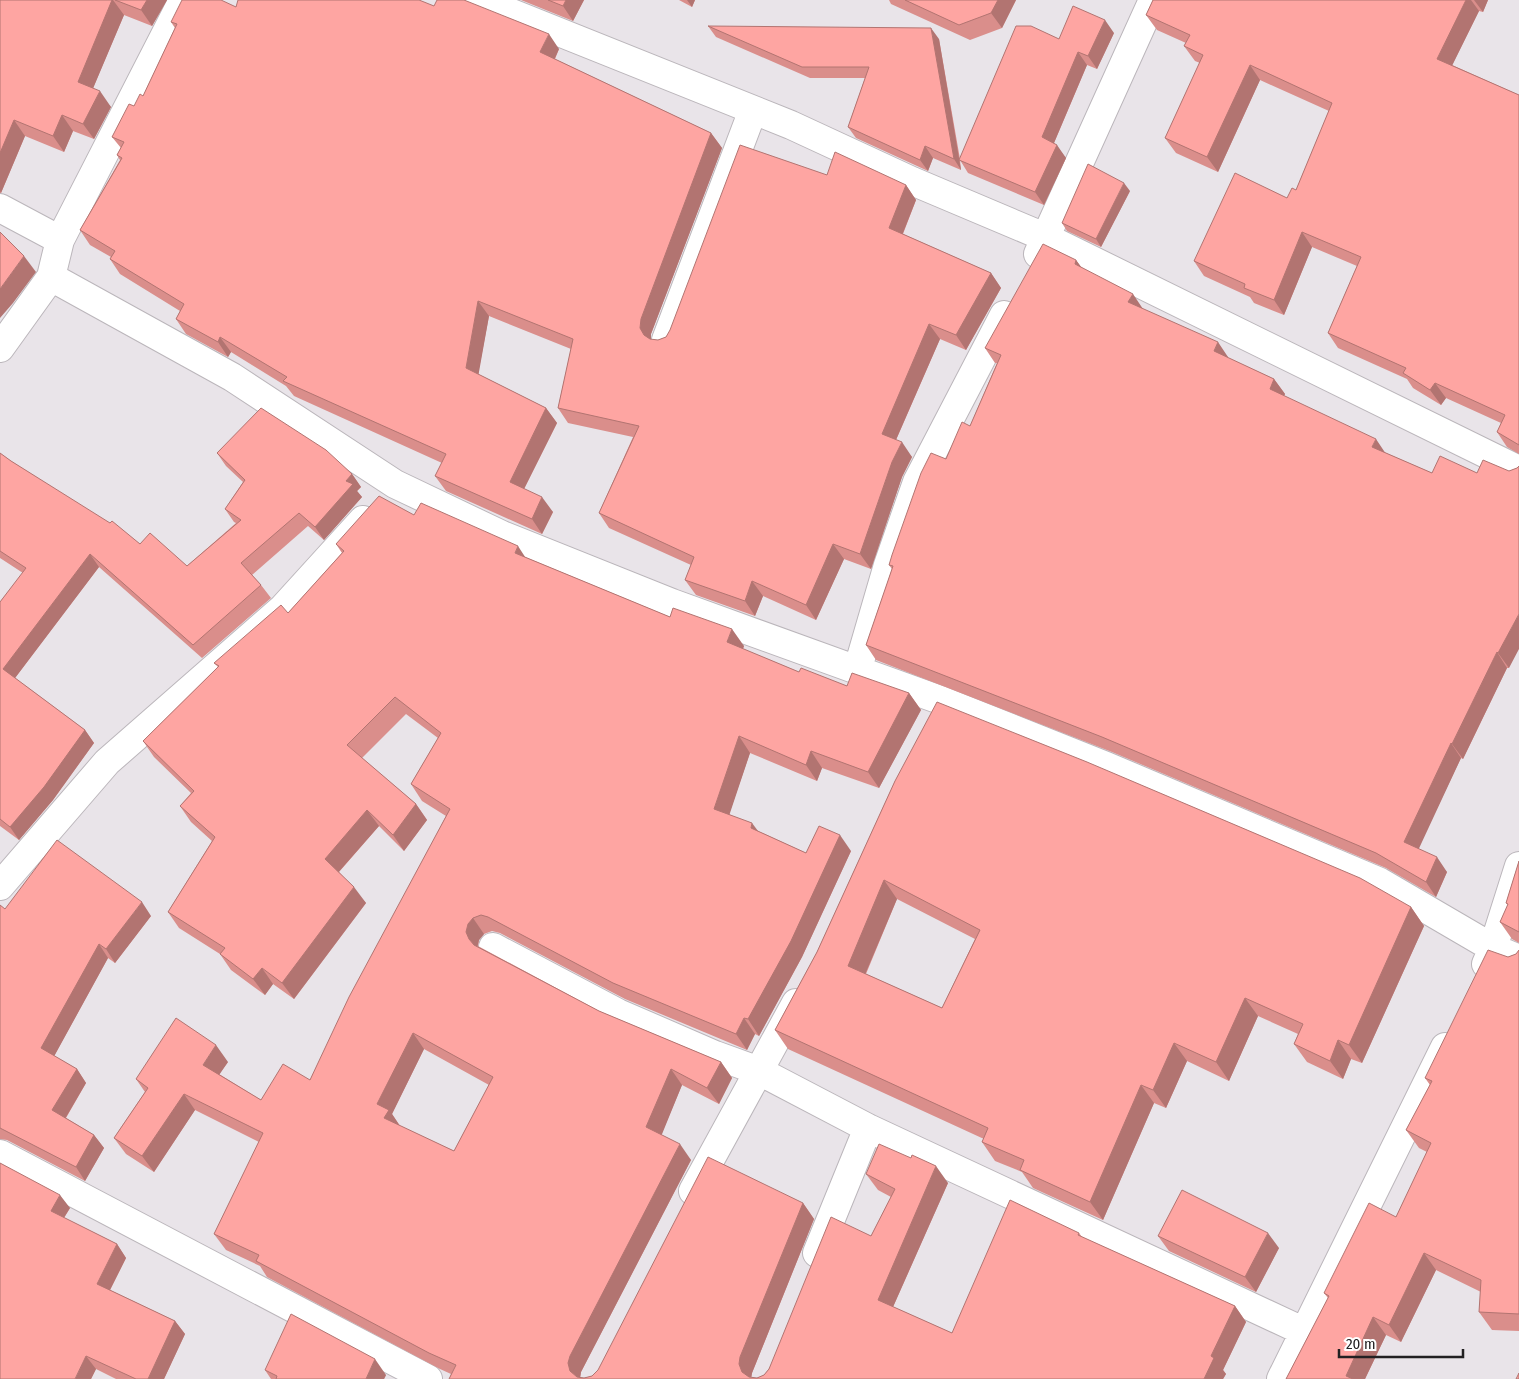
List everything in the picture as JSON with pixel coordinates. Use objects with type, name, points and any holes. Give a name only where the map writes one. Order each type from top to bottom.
[{"type":"street","points":[[0,348],[51,277],[60,240],[183,0]]},
{"type":"street","points":[[479,0],[753,110],[1047,238],[1519,470]]},
{"type":"street","points":[[1028,272],[1047,238],[1153,0]]},
{"type":"street","points":[[666,340],[753,110]]},
{"type":"street","points":[[0,208],[60,240]]},
{"type":"street","points":[[51,277],[232,377],[395,484],[502,535],[636,589],[781,643],[858,668],[1106,766],[1380,882],[1494,948],[1519,959]]},
{"type":"street","points":[[858,668],[888,565],[917,482],[981,356],[1014,297]]},
{"type":"street","points":[[0,886],[107,762],[283,608],[395,484]]},
{"type":"street","points":[[930,726],[943,701]]},
{"type":"street","points":[[1476,984],[1494,948],[1519,866]]},
{"type":"street","points":[[493,947],[618,1013],[715,1055],[760,1071],[868,1128],[1305,1332]]},
{"type":"street","points":[[682,1210],[760,1071],[807,981]]},
{"type":"street","points":[[1281,1379],[1454,1028]]},
{"type":"street","points":[[806,1280],[868,1128]]},
{"type":"street","points":[[0,1154],[412,1375]]},
{"type":"building","points":[[0,0],[112,0],[78,82],[100,91],[83,124],[62,115],[53,136],[14,120],[0,153]]},
{"type":"building","points":[[115,0],[147,0],[141,10]]},
{"type":"building","points":[[182,0],[221,0],[236,7],[238,0],[419,0],[434,6],[437,0],[464,0],[549,34],[540,52],[711,133],[641,319],[640,328],[644,335],[650,339],[658,340],[666,337],[670,330],[740,145],[827,175],[835,152],[906,185],[889,228],[991,273],[956,335],[929,324],[882,434],[902,442],[892,462],[860,554],[833,544],[806,605],[752,581],[745,601],[685,580],[694,557],[599,513],[639,426],[558,408],[573,339],[478,301],[466,368],[546,408],[510,482],[542,497],[532,519],[435,476],[446,454],[283,381],[287,377],[220,337],[218,342],[176,319],[184,304],[110,259],[115,251],[80,230],[122,158],[117,155],[124,142],[112,137],[129,104],[134,106],[140,94],[143,96],[177,24],[171,22]]},
{"type":"building","points":[[548,0],[566,0],[563,6]]},
{"type":"building","points":[[905,0],[998,0],[991,13],[959,25]]},
{"type":"building","points":[[1153,0],[1466,0],[1437,59],[1519,95],[1519,445],[1497,432],[1505,415],[1435,383],[1430,390],[1403,373],[1406,368],[1328,333],[1361,257],[1302,232],[1274,300],[1244,288],[1245,284],[1194,261],[1235,173],[1287,198],[1292,188],[1296,190],[1332,103],[1250,65],[1207,157],[1165,138],[1203,55],[1184,46],[1190,35],[1146,15]]},
{"type":"building","points":[[1073,6],[1105,20],[1088,56],[1078,52],[1042,137],[1057,145],[1035,192],[959,160],[1016,26],[1031,26],[1059,39]]},
{"type":"building","points":[[708,26],[931,28],[954,159],[925,146],[920,160],[848,127],[869,67],[802,67]]},
{"type":"building","points":[[1088,164],[1124,183],[1096,239],[1062,223]]},
{"type":"building","points":[[0,232],[24,256],[0,289]]},
{"type":"building","points":[[1043,244],[1076,260],[1075,264],[1133,294],[1128,302],[1218,342],[1214,351],[1274,379],[1270,389],[1376,439],[1372,447],[1432,473],[1440,456],[1477,473],[1483,460],[1509,471],[1519,466],[1519,614],[1497,652],[1451,743],[1404,842],[1437,857],[1426,882],[1376,853],[1102,737],[866,645],[893,566],[889,565],[892,555],[921,473],[931,453],[946,459],[962,422],[970,426],[1001,355],[985,348]]},
{"type":"building","points":[[261,408],[326,450],[352,474],[346,481],[353,484],[315,527],[299,513],[241,563],[261,585],[193,645],[90,554],[3,669],[85,730],[44,787],[10,827],[0,819],[0,602],[26,568],[0,551],[0,453],[110,523],[112,521],[140,544],[150,533],[187,566],[241,520],[225,509],[245,480],[217,453]]},
{"type":"building","points":[[379,496],[414,515],[421,503],[518,546],[515,553],[670,617],[673,608],[732,629],[727,642],[799,672],[801,668],[847,686],[852,673],[909,693],[868,772],[811,751],[806,765],[739,736],[714,809],[752,823],[751,828],[806,853],[819,826],[840,835],[791,941],[748,1019],[744,1018],[736,1034],[613,983],[488,917],[481,915],[473,918],[468,924],[466,932],[474,945],[599,1011],[721,1062],[707,1088],[671,1069],[646,1127],[680,1144],[570,1356],[568,1363],[570,1371],[577,1377],[584,1378],[592,1376],[598,1370],[708,1157],[803,1203],[740,1357],[739,1364],[742,1372],[749,1377],[757,1378],[764,1375],[769,1369],[831,1217],[871,1236],[895,1189],[866,1174],[879,1144],[911,1158],[912,1155],[936,1166],[878,1300],[952,1333],[1010,1200],[1079,1233],[1078,1235],[1235,1306],[1211,1356],[1214,1358],[1204,1379],[449,1379],[456,1365],[429,1353],[256,1261],[259,1255],[214,1234],[263,1133],[184,1094],[142,1156],[114,1138],[148,1088],[136,1079],[176,1018],[216,1045],[203,1065],[261,1100],[283,1064],[310,1080],[349,997],[450,809],[411,784],[441,733],[395,697],[347,745],[416,804],[393,835],[367,810],[325,859],[354,887],[282,983],[262,968],[253,979],[220,954],[225,948],[168,912],[215,837],[180,806],[194,791],[143,741],[219,666],[214,663],[281,605],[288,613],[344,551],[336,544]],"holes":[[[413,1033],[493,1077],[454,1151],[384,1118],[389,1110],[377,1104]]]},
{"type":"building","points":[[937,702],[1087,762],[1360,878],[1411,907],[1349,1045],[1338,1040],[1330,1061],[1294,1044],[1303,1024],[1245,998],[1216,1062],[1174,1043],[1153,1090],[1141,1085],[1090,1202],[1020,1170],[1024,1160],[982,1142],[988,1128],[775,1030],[817,952],[895,781]],"holes":[[[884,880],[980,930],[942,1008],[848,966]]]},
{"type":"building","points":[[57,840],[142,902],[106,949],[99,944],[41,1048],[77,1069],[52,1110],[94,1135],[76,1167],[0,1128],[0,905],[5,909]]},
{"type":"building","points":[[1519,861],[1519,932],[1500,922],[1508,904],[1506,903]]},
{"type":"building","points":[[1488,950],[1508,957],[1516,954],[1519,950],[1519,1314],[1479,1312],[1481,1280],[1424,1253],[1389,1325],[1373,1317],[1346,1376],[1353,1379],[1286,1379],[1329,1296],[1324,1293],[1369,1203],[1396,1217],[1431,1143],[1406,1130],[1432,1081],[1425,1078]]},
{"type":"building","points":[[0,1163],[60,1195],[51,1211],[117,1244],[97,1284],[175,1321],[148,1379],[136,1379],[86,1356],[75,1379],[0,1379]]},
{"type":"building","points":[[1182,1190],[1268,1233],[1245,1277],[1158,1236]]},
{"type":"building","points":[[291,1314],[375,1359],[366,1379],[276,1379],[277,1376],[265,1370]]}]
